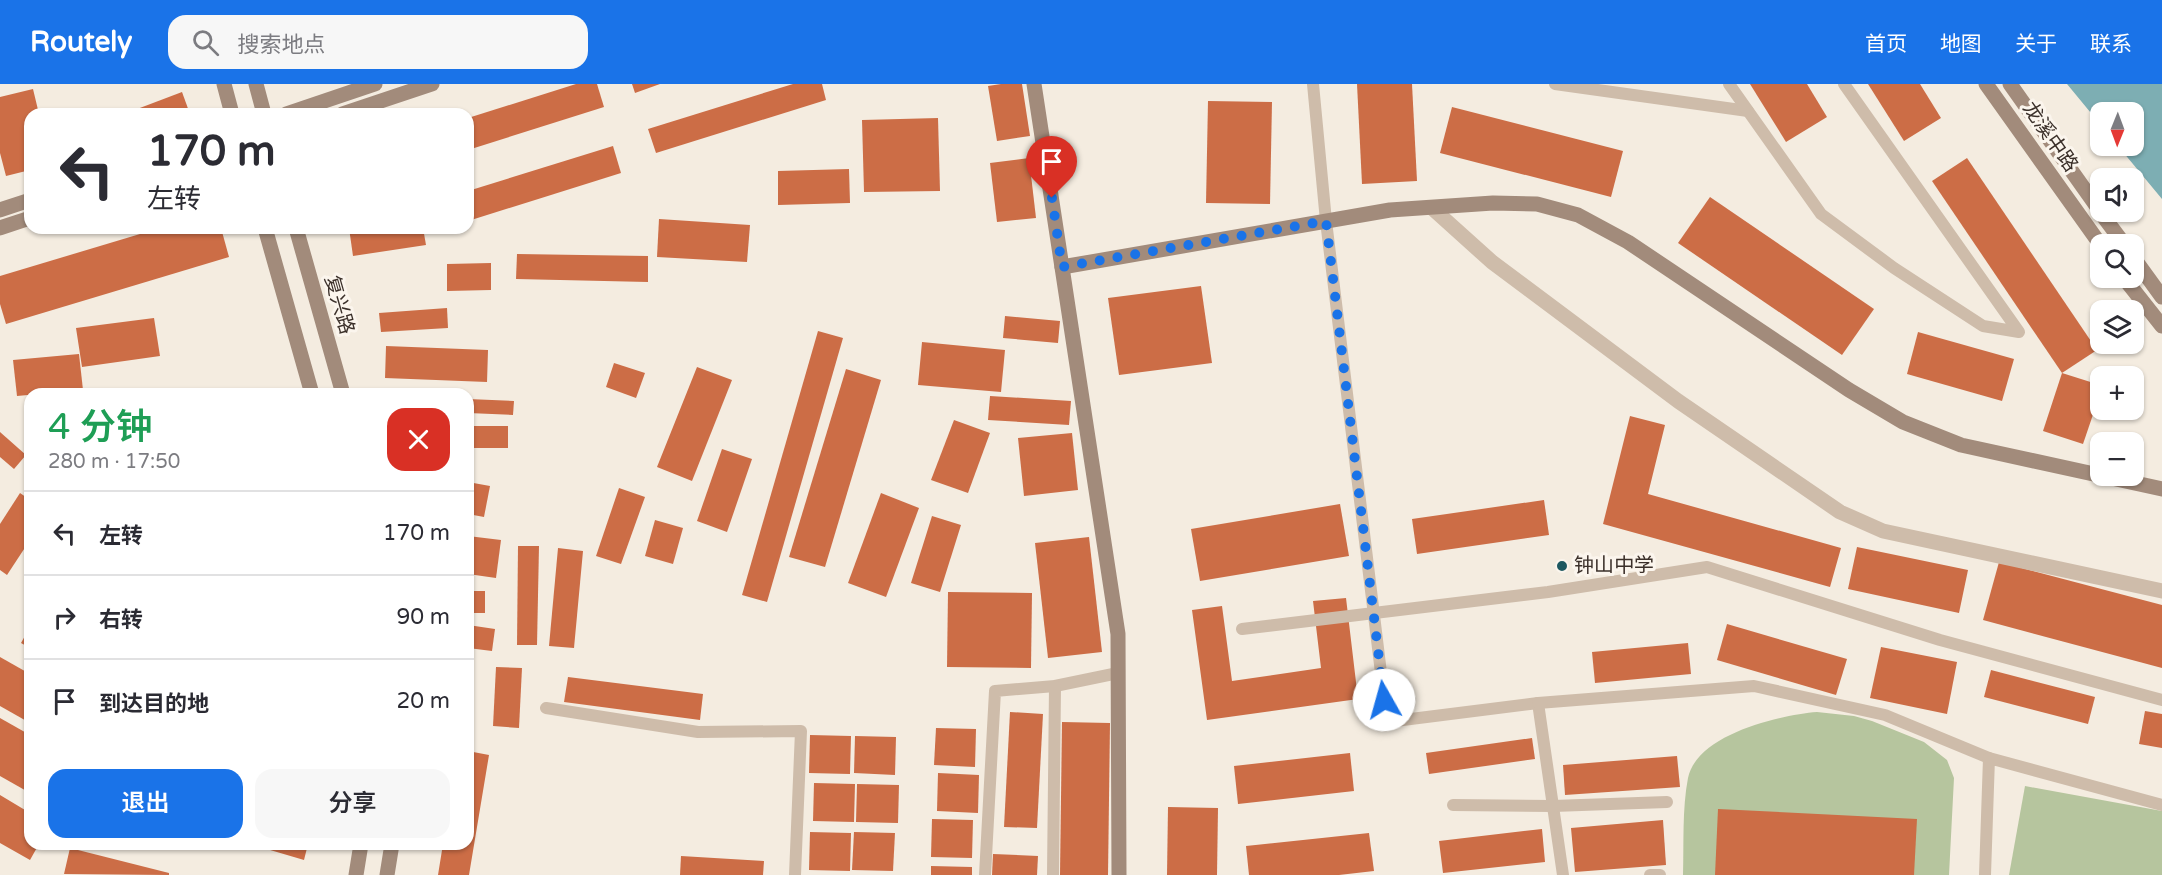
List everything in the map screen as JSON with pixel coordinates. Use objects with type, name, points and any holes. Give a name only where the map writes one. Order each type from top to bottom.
[{"type":"street","points":[[224,84],[230,108]]},
{"type":"street","points":[[256,84],[262,108]]},
{"type":"street","points":[[304,108],[375,84]]},
{"type":"street","points":[[360,108],[432,84]]},
{"type":"street","points":[[1034,84],[1118,634],[1119,875]]},
{"type":"street","name":"龙溪中路","points":[[1986,84],[2093,234]]},
{"type":"street","name":"龙溪中路","points":[[2010,84],[2090,197]]},
{"type":"street","points":[[0,210],[24,202]]},
{"type":"street","points":[[1062,267],[1390,210],[1493,203],[1537,204],[1578,215],[1628,242],[1849,390],[1903,422],[1961,445],[2162,489]]},
{"type":"street","points":[[1432,208],[1492,262],[1594,339],[1678,401],[1840,512],[1883,531],[2162,591]]},
{"type":"street","points":[[0,228],[24,220]]},
{"type":"street","points":[[267,234],[310,388]]},
{"type":"street","name":"复兴路","points":[[298,234],[341,388]]},
{"type":"street","points":[[2144,272],[2162,297]]},
{"type":"street","points":[[2132,288],[2162,326]]},
{"type":"street","points":[[356,875],[360,850]]},
{"type":"street","points":[[387,875],[391,850]]},
{"type":"lane","points":[[1313,84],[1326,221],[1387,722],[1538,703],[1754,686],[1885,715],[1989,758],[2162,805]]},
{"type":"lane","points":[[1555,84],[1748,111]]},
{"type":"lane","points":[[1729,84],[1821,214],[1894,268],[1983,326],[2019,332],[1845,84]]},
{"type":"lane","points":[[1242,629],[1548,592],[1707,567],[1940,640],[2162,700]]},
{"type":"lane","points":[[985,875],[995,691],[1055,686],[1118,673]]},
{"type":"lane","points":[[1053,875],[1055,686]]},
{"type":"lane","points":[[1538,703],[1563,875]]},
{"type":"lane","points":[[546,708],[698,732],[801,731],[795,875]]},
{"type":"lane","points":[[1985,875],[1989,758]]},
{"type":"lane","points":[[1453,805],[1553,806],[1667,802]]},
{"type":"lane","points":[[1650,875],[1660,874]]},
{"type":"green space","points":[[1817,712],[1854,716],[1872,721],[1924,742],[1947,760],[1954,778],[1949,875],[1683,875],[1685,802],[1688,778],[1695,763],[1707,750],[1742,730],[1782,717]]},
{"type":"green space","points":[[2025,786],[2162,811],[2162,875],[2009,875]]},
{"type":"water","points":[[2067,84],[2162,84],[2162,199],[2144,177],[2144,168],[2136,168],[2126,156],[2144,156],[2144,102],[2090,102],[2090,112]]},
{"type":"building","points":[[576,84],[597,84],[604,107],[474,148],[474,116]]},
{"type":"building","points":[[632,84],[660,84],[635,93]]},
{"type":"building","points":[[793,84],[822,84],[826,100],[656,153],[648,129]]},
{"type":"building","points":[[1022,84],[1030,136],[997,141],[988,86]]},
{"type":"building","points":[[1357,84],[1412,84],[1417,181],[1362,184]]},
{"type":"building","points":[[1750,84],[1807,84],[1827,117],[1786,142]]},
{"type":"building","points":[[1868,84],[1920,84],[1941,118],[1904,141]]},
{"type":"building","points":[[33,89],[38,108],[24,108],[24,172],[6,176],[0,153],[0,97]]},
{"type":"building","points":[[182,92],[188,108],[140,108]]},
{"type":"building","points":[[1208,101],[1272,102],[1270,204],[1206,203]]},
{"type":"building","points":[[1452,107],[1623,151],[1611,197],[1440,153]]},
{"type":"building","points":[[938,118],[940,191],[864,192],[862,120]]},
{"type":"building","points":[[613,146],[621,173],[474,219],[474,189]]},
{"type":"building","points":[[1029,158],[1036,218],[997,222],[990,163]]},
{"type":"building","points":[[1967,158],[2090,340],[2091,354],[2062,373],[1932,181]]},
{"type":"building","points":[[849,169],[850,203],[778,205],[778,171]]},
{"type":"building","points":[[1710,197],[1874,309],[1842,355],[1678,243]]},
{"type":"building","points":[[659,219],[750,225],[747,262],[657,257]]},
{"type":"building","points":[[140,234],[223,234],[229,257],[6,324],[0,304],[0,276]]},
{"type":"building","points":[[350,234],[424,234],[426,245],[353,256]]},
{"type":"building","points":[[517,254],[648,256],[648,282],[516,279]]},
{"type":"building","points":[[491,263],[491,290],[447,291],[447,264]]},
{"type":"building","points":[[1201,286],[1212,363],[1119,375],[1108,298]]},
{"type":"building","points":[[447,308],[448,328],[381,332],[379,313]]},
{"type":"building","points":[[1005,316],[1060,321],[1058,343],[1003,338]]},
{"type":"building","points":[[154,318],[160,356],[82,367],[76,328]]},
{"type":"building","points":[[818,331],[843,338],[767,602],[742,595]]},
{"type":"building","points":[[1918,332],[2014,359],[2002,401],[1907,374]]},
{"type":"building","points":[[922,342],[1005,350],[1001,392],[918,385]]},
{"type":"building","points":[[386,346],[488,350],[487,382],[385,378]]},
{"type":"building","points":[[79,354],[83,388],[24,388],[24,395],[17,396],[13,360]]},
{"type":"building","points":[[614,363],[645,373],[636,398],[606,387]]},
{"type":"building","points":[[697,367],[732,380],[692,481],[657,467]]},
{"type":"building","points":[[846,369],[881,380],[825,567],[789,557]]},
{"type":"building","points":[[2062,373],[2090,382],[2091,420],[2083,444],[2043,431]]},
{"type":"building","points":[[990,396],[1071,401],[1069,425],[988,420]]},
{"type":"building","points":[[474,399],[514,401],[513,415],[474,413]]},
{"type":"building","points":[[1630,416],[1665,425],[1648,494],[1841,548],[1830,587],[1603,524]]},
{"type":"building","points":[[954,420],[990,433],[968,493],[931,480]]},
{"type":"building","points":[[474,426],[508,426],[508,448],[474,448]]},
{"type":"building","points":[[0,432],[24,453],[24,457],[14,469],[0,457]]},
{"type":"building","points":[[1072,433],[1078,490],[1024,496],[1018,438]]},
{"type":"building","points":[[722,449],[752,459],[727,532],[697,521]]},
{"type":"building","points":[[474,483],[490,486],[484,517],[474,515]]},
{"type":"building","points":[[619,488],[645,497],[621,564],[596,556]]},
{"type":"building","points":[[20,493],[24,496],[24,549],[7,575],[0,570],[0,524]]},
{"type":"building","points":[[881,493],[919,508],[886,597],[848,583]]},
{"type":"building","points":[[1544,500],[1549,535],[1417,554],[1412,519]]},
{"type":"building","points":[[1340,504],[1349,556],[1200,581],[1191,529]]},
{"type":"building","points":[[932,516],[961,525],[940,592],[911,583]]},
{"type":"building","points":[[655,520],[683,528],[673,564],[645,556]]},
{"type":"building","points":[[474,537],[501,540],[496,578],[474,575]]},
{"type":"building","points":[[1089,537],[1102,652],[1048,658],[1035,543]]},
{"type":"building","points":[[518,546],[539,546],[537,645],[517,645]]},
{"type":"building","points":[[1857,547],[1968,570],[1959,613],[1848,589]]},
{"type":"building","points":[[558,548],[583,551],[574,648],[549,646]]},
{"type":"building","points":[[1999,562],[2162,605],[2162,668],[1983,620]]},
{"type":"building","points":[[474,591],[485,591],[485,613],[474,613]]},
{"type":"building","points":[[948,592],[1032,593],[1031,668],[947,667]]},
{"type":"building","points":[[1346,598],[1358,699],[1207,720],[1192,610],[1222,606],[1232,681],[1321,668],[1313,601]]},
{"type":"building","points":[[1727,624],[1847,659],[1836,695],[1717,660]]},
{"type":"building","points":[[474,626],[495,629],[492,651],[474,649]]},
{"type":"building","points":[[1688,643],[1691,674],[1595,683],[1592,652]]},
{"type":"building","points":[[1881,647],[1957,662],[1947,714],[1870,698]]},
{"type":"building","points":[[0,657],[24,671],[24,720],[0,706]]},
{"type":"building","points":[[496,667],[522,668],[519,728],[493,726]]},
{"type":"building","points":[[1991,670],[2095,697],[2088,724],[1984,697]]},
{"type":"building","points":[[568,677],[703,694],[700,720],[564,702]]},
{"type":"building","points":[[2145,711],[2162,714],[2162,748],[2139,744]]},
{"type":"building","points":[[1010,712],[1043,714],[1037,828],[1004,827]]},
{"type":"building","points":[[0,718],[24,732],[24,790],[0,776]]},
{"type":"building","points":[[1062,722],[1110,723],[1108,875],[1060,875]]},
{"type":"building","points":[[936,728],[976,729],[975,767],[934,765]]},
{"type":"building","points":[[810,735],[851,736],[850,774],[809,773]]},
{"type":"building","points":[[855,736],[896,737],[895,775],[854,773]]},
{"type":"building","points":[[1532,738],[1535,759],[1429,774],[1426,753]]},
{"type":"building","points":[[474,752],[489,755],[474,845]]},
{"type":"building","points":[[1350,753],[1354,791],[1238,804],[1234,766]]},
{"type":"building","points":[[1677,756],[1680,787],[1565,795],[1563,765]]},
{"type":"building","points":[[938,773],[979,775],[978,813],[937,811]]},
{"type":"building","points":[[814,783],[855,784],[854,822],[813,821]]},
{"type":"building","points":[[857,784],[899,785],[898,823],[856,822]]},
{"type":"building","points":[[0,795],[24,809],[24,850],[36,850],[30,860],[0,843]]},
{"type":"building","points":[[1168,807],[1218,808],[1217,875],[1167,875]]},
{"type":"building","points":[[1718,809],[1917,819],[1914,875],[1715,875]]},
{"type":"building","points":[[932,819],[973,820],[972,858],[931,857]]},
{"type":"building","points":[[1663,820],[1666,865],[1575,872],[1571,828]]},
{"type":"building","points":[[1542,829],[1545,862],[1443,873],[1439,841]]},
{"type":"building","points":[[810,832],[851,833],[850,871],[809,870]]},
{"type":"building","points":[[854,832],[895,833],[893,871],[852,870]]},
{"type":"building","points":[[1369,833],[1374,871],[1339,875],[1249,875],[1246,846]]},
{"type":"building","points":[[70,850],[78,850],[169,873],[169,875],[64,874]]},
{"type":"building","points":[[270,850],[306,850],[304,860]]},
{"type":"building","points":[[442,850],[473,850],[469,875],[438,875]]},
{"type":"building","points":[[993,854],[1038,856],[1037,875],[992,875]]},
{"type":"building","points":[[681,856],[764,861],[763,875],[680,875]]},
{"type":"building","points":[[931,866],[972,867],[972,875],[931,875]]},
{"type":"place","name":"钟山中学","points":[[1562,566]]},
{"type":"route","points":[[1052,198],[1062,267],[1326,221],[1384,700]]}]
